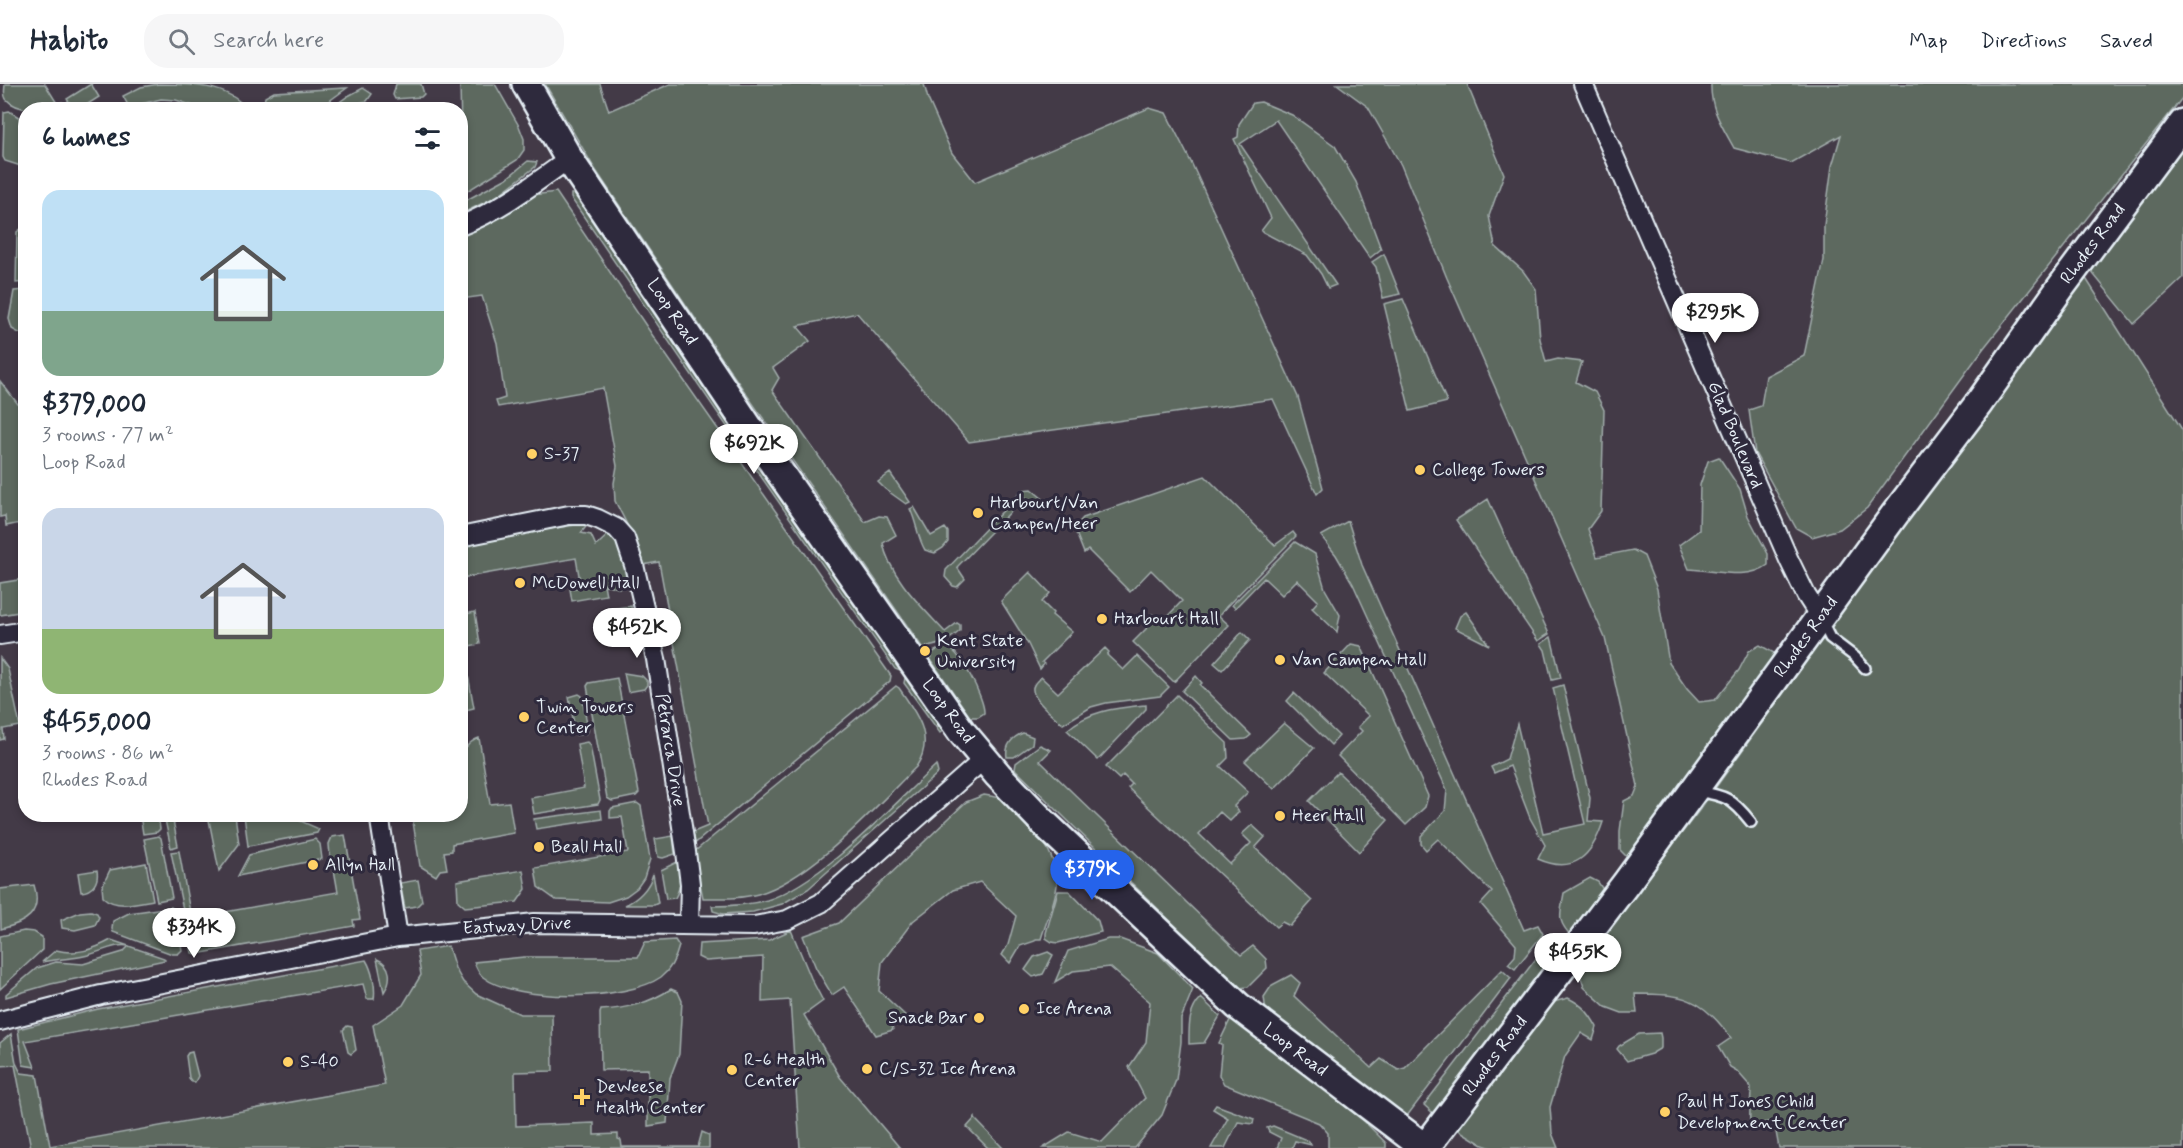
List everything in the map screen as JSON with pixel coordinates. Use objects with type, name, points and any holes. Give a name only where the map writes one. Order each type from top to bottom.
[{"type":"street","name":"Loop Road","points":[[526,84],[569,159],[772,463],[984,759],[1094,872],[1238,1006],[1425,1148]]},
{"type":"street","name":"Glad Boulevard","points":[[1583,84],[1789,560],[1820,617]]},
{"type":"street","name":"Rhodes Road","points":[[1425,1148],[1695,791],[2183,123]]},
{"type":"street","points":[[468,223],[516,196],[569,159]]},
{"type":"street","name":"Petrarca Drive","points":[[468,535],[578,515],[598,519],[616,528],[625,538],[656,659],[690,885],[689,924]]},
{"type":"street","points":[[0,635],[18,632]]},
{"type":"street","name":"Eastway Drive","points":[[0,1021],[101,995],[398,937],[536,923],[754,926],[787,920],[821,903],[984,759]]},
{"type":"street","points":[[381,822],[398,937]]},
{"type":"lane","points":[[1820,617],[1830,638],[1855,657],[1865,669]]},
{"type":"lane","points":[[1695,791],[1724,796],[1741,809],[1750,822]]},
{"type":"shaded area","points":[[5,84],[45,84],[56,102],[18,102],[18,107],[6,99]]},
{"type":"shaded area","points":[[91,84],[99,97],[91,102],[69,102],[67,99]]},
{"type":"shaded area","points":[[159,84],[195,85],[218,90],[240,102],[182,102],[161,99],[149,102],[126,102],[123,96],[141,87]]},
{"type":"shaded area","points":[[396,84],[421,84],[424,94],[421,97],[395,99],[393,95]]},
{"type":"shaded area","points":[[460,84],[495,84],[524,139],[524,150],[517,160],[468,191],[468,102],[460,102]]},
{"type":"shaded area","points":[[545,84],[600,84],[609,111],[670,84],[924,84],[928,99],[952,153],[975,182],[1149,108],[1166,113],[1191,162],[1298,397],[1323,488],[1317,494],[1273,399],[969,442],[857,313],[797,326],[810,341],[773,368],[779,378],[772,390],[865,522],[879,516],[887,517],[896,535],[883,543],[886,555],[908,591],[945,632],[957,623],[960,625],[960,631],[947,640],[937,645],[922,647],[731,372],[593,166]]},
{"type":"shaded area","points":[[1337,84],[1467,84],[1504,174],[1489,216],[1495,246],[1523,271],[1536,289],[1540,339],[1546,362],[1558,359],[1582,362],[1576,382],[1595,392],[1604,410],[1601,511],[1588,529],[1597,557],[1633,550],[1644,556],[1657,589],[1669,663],[1699,702],[1715,700],[1739,670],[1749,651],[1760,645],[1774,653],[1767,667],[1634,858],[1626,856],[1620,850],[1620,831],[1624,801],[1634,796],[1638,786],[1605,638],[1447,278],[1401,165],[1368,107]]},
{"type":"shaded area","points":[[1711,84],[2183,84],[2183,97],[1983,349],[1867,508],[1840,529],[1812,537],[1796,528],[1755,453],[1749,410],[1761,406],[1766,376],[1804,356],[1824,260],[1824,225],[1832,166],[1841,135],[1791,163],[1734,148],[1721,125],[1712,101]]},
{"type":"shaded area","points":[[347,88],[328,102],[264,102],[265,97],[274,92]]},
{"type":"shaded area","points":[[363,88],[372,94],[367,101],[340,102]]},
{"type":"shaded area","points":[[1261,102],[1292,115],[1335,146],[1356,182],[1381,249],[1370,258],[1276,120],[1240,144],[1336,285],[1328,288],[1307,255],[1261,231],[1271,218],[1234,139],[1238,137],[1239,124],[1253,103]]},
{"type":"shaded area","points":[[9,111],[18,117],[18,165],[5,161],[3,157],[4,112]]},
{"type":"shaded area","points":[[2183,142],[2183,278],[2134,324],[2086,265]]},
{"type":"shaded area","points":[[528,161],[537,162],[535,167],[497,196],[468,210],[468,199],[507,178]]},
{"type":"shaded area","points":[[556,192],[657,342],[891,676],[890,681],[693,845],[691,833],[708,826],[659,562],[643,565],[635,540],[615,501],[614,483],[617,466],[603,388],[498,407],[496,401],[505,398],[497,343],[482,296],[468,298],[468,232],[533,195]]},
{"type":"shaded area","points":[[571,194],[579,194],[750,444],[743,450],[571,198]]},
{"type":"shaded area","points":[[17,232],[18,283],[16,283]]},
{"type":"shaded area","points":[[1384,254],[1400,294],[1383,298],[1376,267],[1372,262]]},
{"type":"shaded area","points":[[2071,255],[2183,431],[2183,1148],[1779,1148],[1774,1121],[1750,1125],[1751,1087],[1737,1071],[1730,1067],[1718,1047],[1731,1038],[1711,1014],[1690,1001],[1666,995],[1635,994],[1637,1013],[1622,1013],[1606,1007],[1584,987],[1581,978],[1581,964],[1701,808],[1859,588],[1895,514]]},
{"type":"shaded area","points":[[14,291],[18,291],[18,332],[12,329],[9,319]]},
{"type":"shaded area","points":[[1403,299],[1447,402],[1410,411],[1384,304]]},
{"type":"shaded area","points":[[0,381],[18,404],[18,523],[6,526],[5,516],[0,517]]},
{"type":"shaded area","points":[[756,451],[906,667],[900,671],[895,669],[748,458]]},
{"type":"shaded area","points":[[1719,457],[1740,489],[1748,516],[1768,554],[1768,565],[1760,570],[1740,574],[1689,569],[1679,545],[1699,530],[1700,485],[1708,461]]},
{"type":"shaded area","points":[[890,473],[910,502],[906,504],[878,482]]},
{"type":"shaded area","points":[[1205,476],[1275,545],[1293,532],[1296,536],[1226,607],[1219,616],[1229,625],[1174,682],[1133,642],[1147,628],[1143,623],[1152,614],[1161,623],[1182,601],[1151,570],[1130,592],[1088,550],[1084,553],[1074,528],[1083,518]]},
{"type":"shaded area","points":[[1031,489],[1043,499],[1038,506],[1025,497],[957,567],[965,579],[957,587],[953,586],[945,577],[946,570],[1023,490]]},
{"type":"shaded area","points":[[1488,499],[1549,634],[1538,641],[1456,520]]},
{"type":"shaded area","points":[[914,507],[931,536],[945,528],[948,532],[948,542],[935,553],[925,550],[922,545],[910,509]]},
{"type":"shaded area","points":[[1348,521],[1362,565],[1524,930],[1538,925],[1543,934],[1515,969],[1508,964],[1515,956],[1516,945],[1481,904],[1492,892],[1438,839],[1426,850],[1421,844],[1421,836],[1445,811],[1447,790],[1353,584],[1336,555],[1321,536]]},
{"type":"shaded area","points":[[589,523],[581,533],[591,535],[596,546],[610,533],[622,552],[629,587],[618,588],[604,584],[606,595],[572,601],[570,589],[581,587],[576,558],[468,577],[468,544]]},
{"type":"shaded area","points":[[1295,542],[1315,554],[1325,589],[1340,615],[1337,632],[1312,608],[1318,601],[1297,580],[1282,595],[1264,578],[1235,608],[1232,605]]},
{"type":"shaded area","points":[[1030,572],[1050,593],[1042,602],[1053,613],[1052,615],[1072,632],[1042,662],[1044,664],[1040,669],[1028,644],[1001,601]]},
{"type":"shaded area","points":[[18,580],[18,612],[0,615],[0,583]]},
{"type":"shaded area","points":[[631,606],[635,636],[616,644],[609,609]]},
{"type":"shaded area","points":[[475,612],[480,644],[468,646],[468,614]]},
{"type":"shaded area","points":[[1466,612],[1489,645],[1455,628],[1460,616]]},
{"type":"shaded area","points":[[1242,632],[1250,640],[1222,670],[1214,663]]},
{"type":"shaded area","points":[[1551,637],[1561,678],[1552,680],[1545,650],[1541,644]]},
{"type":"shaded area","points":[[1351,644],[1361,646],[1428,796],[1425,807],[1406,825],[1338,756],[1362,731],[1358,727],[1369,716],[1324,673]]},
{"type":"shaded area","points":[[945,646],[951,649],[964,664],[976,686],[984,713],[978,717],[970,717],[931,660],[933,652]]},
{"type":"shaded area","points":[[1105,648],[1109,652],[1107,655],[1123,670],[1137,656],[1169,687],[1160,696],[1091,707],[1063,724],[1034,695],[1034,684],[1041,677],[1058,693]]},
{"type":"shaded area","points":[[0,658],[8,669],[18,726],[3,729],[4,739],[0,740]]},
{"type":"shaded area","points":[[624,673],[642,676],[647,681],[647,685],[644,689],[628,692]]},
{"type":"shaded area","points":[[911,673],[945,729],[940,733],[904,683],[905,678]]},
{"type":"shaded area","points":[[468,675],[474,708],[468,709]]},
{"type":"shaded area","points":[[1196,676],[1202,683],[1200,685],[1251,735],[1246,739],[1233,740],[1182,691]]},
{"type":"shaded area","points":[[617,678],[639,793],[636,796],[612,801],[607,798],[587,686],[589,683]]},
{"type":"shaded area","points":[[1563,685],[1590,798],[1588,821],[1603,822],[1599,834],[1587,853],[1580,859],[1562,865],[1538,859],[1545,845],[1530,818],[1510,766],[1494,773],[1491,767],[1507,759],[1517,724],[1543,833],[1585,824],[1553,688]]},
{"type":"shaded area","points":[[896,686],[912,707],[924,735],[922,756],[916,767],[842,840],[800,873],[779,886],[751,896],[703,898],[694,852]]},
{"type":"shaded area","points":[[1294,693],[1339,736],[1331,745],[1287,701]]},
{"type":"shaded area","points":[[579,694],[582,696],[588,730],[585,734],[576,735],[569,697]]},
{"type":"shaded area","points":[[1177,695],[1227,743],[1228,758],[1220,766],[1248,792],[1234,806],[1239,812],[1230,821],[1220,812],[1199,834],[1230,864],[1251,843],[1242,834],[1252,825],[1265,837],[1255,848],[1312,901],[1290,926],[1282,922],[1276,927],[1128,788],[1132,784],[1123,775],[1119,779],[1106,767]]},
{"type":"shaded area","points":[[1146,705],[1146,709],[1098,760],[1067,730],[1094,714]]},
{"type":"shaded area","points":[[1284,723],[1314,748],[1274,789],[1245,761]]},
{"type":"shaded area","points":[[1023,733],[1033,737],[1032,744],[1014,757],[1007,757],[1010,742]]},
{"type":"shaded area","points":[[479,738],[490,804],[509,802],[514,833],[452,844],[452,851],[444,852],[447,869],[440,870],[436,876],[420,866],[413,822],[468,822],[468,745]]},
{"type":"shaded area","points":[[587,742],[590,745],[600,800],[598,804],[534,814],[531,798],[584,788],[577,744]]},
{"type":"shaded area","points":[[1040,745],[1051,750],[1040,761],[1241,955],[1253,946],[1266,959],[1267,968],[1248,987],[1239,988],[1015,769],[1016,763]]},
{"type":"shaded area","points":[[936,765],[938,773],[808,889],[782,904],[753,912],[723,914],[713,911],[712,906],[740,905],[767,900],[789,891],[811,877],[856,841]]},
{"type":"shaded area","points":[[1338,772],[1388,820],[1359,852],[1309,801]]},
{"type":"shaded area","points":[[984,795],[1004,800],[1019,809],[1043,840],[1054,864],[1057,875],[1056,892],[1041,939],[1020,946],[1010,963],[1002,955],[1008,945],[1016,916],[980,882],[953,890],[913,921],[882,962],[879,991],[907,1017],[891,1021],[893,1030],[876,1035],[844,987],[832,995],[816,968],[803,936],[839,923],[966,802]]},
{"type":"shaded area","points":[[637,803],[641,806],[650,859],[644,878],[637,888],[626,896],[608,902],[556,900],[538,887],[535,868],[628,852],[622,817],[610,818],[610,811],[612,808]]},
{"type":"shaded area","points":[[601,810],[602,819],[536,829],[534,819]]},
{"type":"shaded area","points":[[141,822],[159,822],[160,829],[157,832],[143,834]]},
{"type":"shaded area","points":[[165,822],[173,822],[178,846],[171,848]]},
{"type":"shaded area","points":[[209,822],[236,822],[239,844],[219,871]]},
{"type":"shaded area","points":[[245,822],[303,822],[319,829],[317,833],[248,846]]},
{"type":"shaded area","points":[[345,835],[360,919],[353,920],[354,926],[192,953],[171,852],[179,851],[191,918],[338,892],[329,844],[332,837]]},
{"type":"shaded area","points":[[159,836],[172,898],[157,901],[144,839]]},
{"type":"shaded area","points":[[673,836],[675,854],[663,858],[658,857],[655,839]]},
{"type":"shaded area","points":[[315,839],[320,844],[322,859],[238,876],[249,855]]},
{"type":"shaded area","points":[[677,862],[680,876],[679,889],[675,898],[666,899],[661,870]]},
{"type":"shaded area","points":[[146,863],[153,900],[120,904],[103,897],[102,887],[110,870]]},
{"type":"shaded area","points":[[97,870],[94,885],[89,890],[81,892],[78,873]]},
{"type":"shaded area","points":[[523,870],[526,889],[517,902],[465,907],[458,901],[457,881]]},
{"type":"shaded area","points":[[653,874],[658,903],[625,905],[642,892],[649,884]]},
{"type":"shaded area","points":[[1590,878],[1598,882],[1604,891],[1573,938],[1564,927],[1561,917],[1564,893]]},
{"type":"shaded area","points":[[418,880],[422,901],[417,906],[405,908],[400,883]]},
{"type":"shaded area","points":[[34,885],[36,903],[30,916],[18,924],[1,929],[0,889]]},
{"type":"shaded area","points":[[1058,891],[1069,891],[1098,921],[1101,932],[1058,943],[1046,938]]},
{"type":"shaded area","points":[[171,907],[174,909],[182,950],[178,954],[172,954],[113,932],[113,921],[129,913]]},
{"type":"shaded area","points":[[80,912],[97,913],[99,917],[95,925],[75,930],[62,928],[61,920]]},
{"type":"shaded area","points":[[791,930],[823,1001],[804,1015],[840,1077],[900,1148],[800,1148],[790,1000],[762,1002],[763,957],[706,961],[698,957],[699,944],[769,940]]},
{"type":"shaded area","points":[[24,931],[34,932],[42,937],[42,950],[0,989],[0,936]]},
{"type":"shaded area","points":[[1108,939],[1120,939],[1158,953],[1193,989],[1181,1019],[1181,1042],[1176,1080],[1162,1115],[1135,1148],[1043,1148],[1069,1132],[1102,1142],[1145,1098],[1129,1067],[1146,1042],[1150,1002],[1110,967],[1073,971],[1055,982],[1068,951]]},
{"type":"shaded area","points":[[111,940],[129,946],[123,945],[90,955],[42,962],[56,950],[84,951]]},
{"type":"shaded area","points":[[675,940],[679,946],[676,955],[670,967],[661,977],[645,985],[623,991],[598,994],[545,995],[520,991],[499,985],[483,977],[474,962],[524,957],[638,957],[645,942]]},
{"type":"shaded area","points":[[1548,943],[1553,967],[1444,1108],[1433,1113],[1424,1105]]},
{"type":"shaded area","points":[[129,946],[165,960],[51,984],[6,997],[6,994],[37,968],[56,962],[83,964],[123,952]]},
{"type":"shaded area","points":[[448,946],[455,968],[463,982],[476,994],[520,1014],[552,1014],[553,1071],[515,1072],[516,1126],[594,1123],[594,1135],[618,1134],[622,1147],[698,1147],[702,1132],[709,1135],[709,1148],[31,1148],[15,1065],[0,1066],[0,1043],[11,1034],[16,1063],[21,1073],[37,1075],[50,1146],[385,1085],[373,1025],[403,1005],[421,975],[417,951]]},
{"type":"shaded area","points":[[1048,952],[1053,955],[1043,974],[1033,977],[1025,970],[1034,957]]},
{"type":"shaded area","points":[[377,959],[386,965],[389,973],[384,992]]},
{"type":"shaded area","points":[[366,960],[373,979],[374,999],[367,999],[363,984],[25,1041],[35,1067],[23,1065],[18,1029],[98,1009]]},
{"type":"shaded area","points":[[1502,970],[1511,978],[1407,1116],[1266,1012],[1264,997],[1272,985],[1291,975],[1300,983],[1294,996],[1371,1068],[1381,1059],[1398,1070],[1405,1068]]},
{"type":"shaded area","points":[[671,989],[678,992],[682,1001],[679,1054],[670,1078],[667,1123],[648,1126],[648,1069],[601,1070],[600,1013],[601,1010],[646,1002]]},
{"type":"shaded area","points":[[1201,998],[1220,1016],[1204,1043],[1189,1044],[1191,1014]]},
{"type":"shaded area","points":[[1568,998],[1585,1010],[1597,1027],[1593,1040],[1581,1033],[1565,1056],[1550,1107],[1552,1133],[1558,1148],[1492,1148],[1457,1129],[1550,1003]]},
{"type":"shaded area","points":[[1232,1016],[1365,1122],[1386,1143],[1386,1148],[1328,1148],[1328,1133],[1319,1123],[1224,1084],[1219,1075],[1222,1045],[1219,1043]]},
{"type":"shaded area","points":[[347,1026],[352,1027],[356,1050],[351,1054],[348,1052],[343,1030]]},
{"type":"shaded area","points":[[1660,1033],[1661,1048],[1651,1054],[1627,1061],[1617,1049],[1639,1034]]},
{"type":"shaded area","points":[[192,1052],[198,1076],[195,1082],[189,1078],[186,1056]]},
{"type":"shaded area","points":[[1216,1105],[1254,1119],[1253,1124],[1238,1122],[1225,1148],[1211,1148],[1228,1118],[1213,1109]]},
{"type":"shaded area","points":[[975,1118],[1003,1148],[988,1148],[967,1127]]},
{"type":"shaded area","points":[[1273,1126],[1309,1141],[1311,1145],[1295,1141],[1292,1148],[1277,1148],[1281,1138],[1269,1132],[1267,1128]]},
{"type":"place","name":"S-37","points":[[532,454]]},
{"type":"place","name":"College Towers","points":[[1420,470]]},
{"type":"place","name":"Harbourt/Van Campen/Heer","points":[[978,513]]},
{"type":"place","name":"McDowell Hall","points":[[520,583]]},
{"type":"place","name":"Harbourt Hall","points":[[1102,619]]},
{"type":"place","name":"Kent State University","points":[[925,651]]},
{"type":"place","name":"Van Campen Hall","points":[[1280,660]]},
{"type":"place","name":"Twin Towers Center","points":[[524,717]]},
{"type":"place","name":"Heer Hall","points":[[1280,816]]},
{"type":"place","name":"Beall Hall","points":[[539,847]]},
{"type":"place","name":"Allyn Hall","points":[[313,865]]},
{"type":"place","name":"Ice Arena","points":[[1024,1009]]},
{"type":"place","name":"Snack Bar","points":[[979,1018]]},
{"type":"place","name":"S-40","points":[[288,1062]]},
{"type":"place","name":"C/S-32 Ice Arena","points":[[867,1069]]},
{"type":"place","name":"R-6 Health Center","points":[[732,1070]]},
{"type":"place","name":"DeWeese Health Center","points":[[582,1097]]},
{"type":"place","name":"Paul H Jones Child Development Center","points":[[1665,1112]]}]
